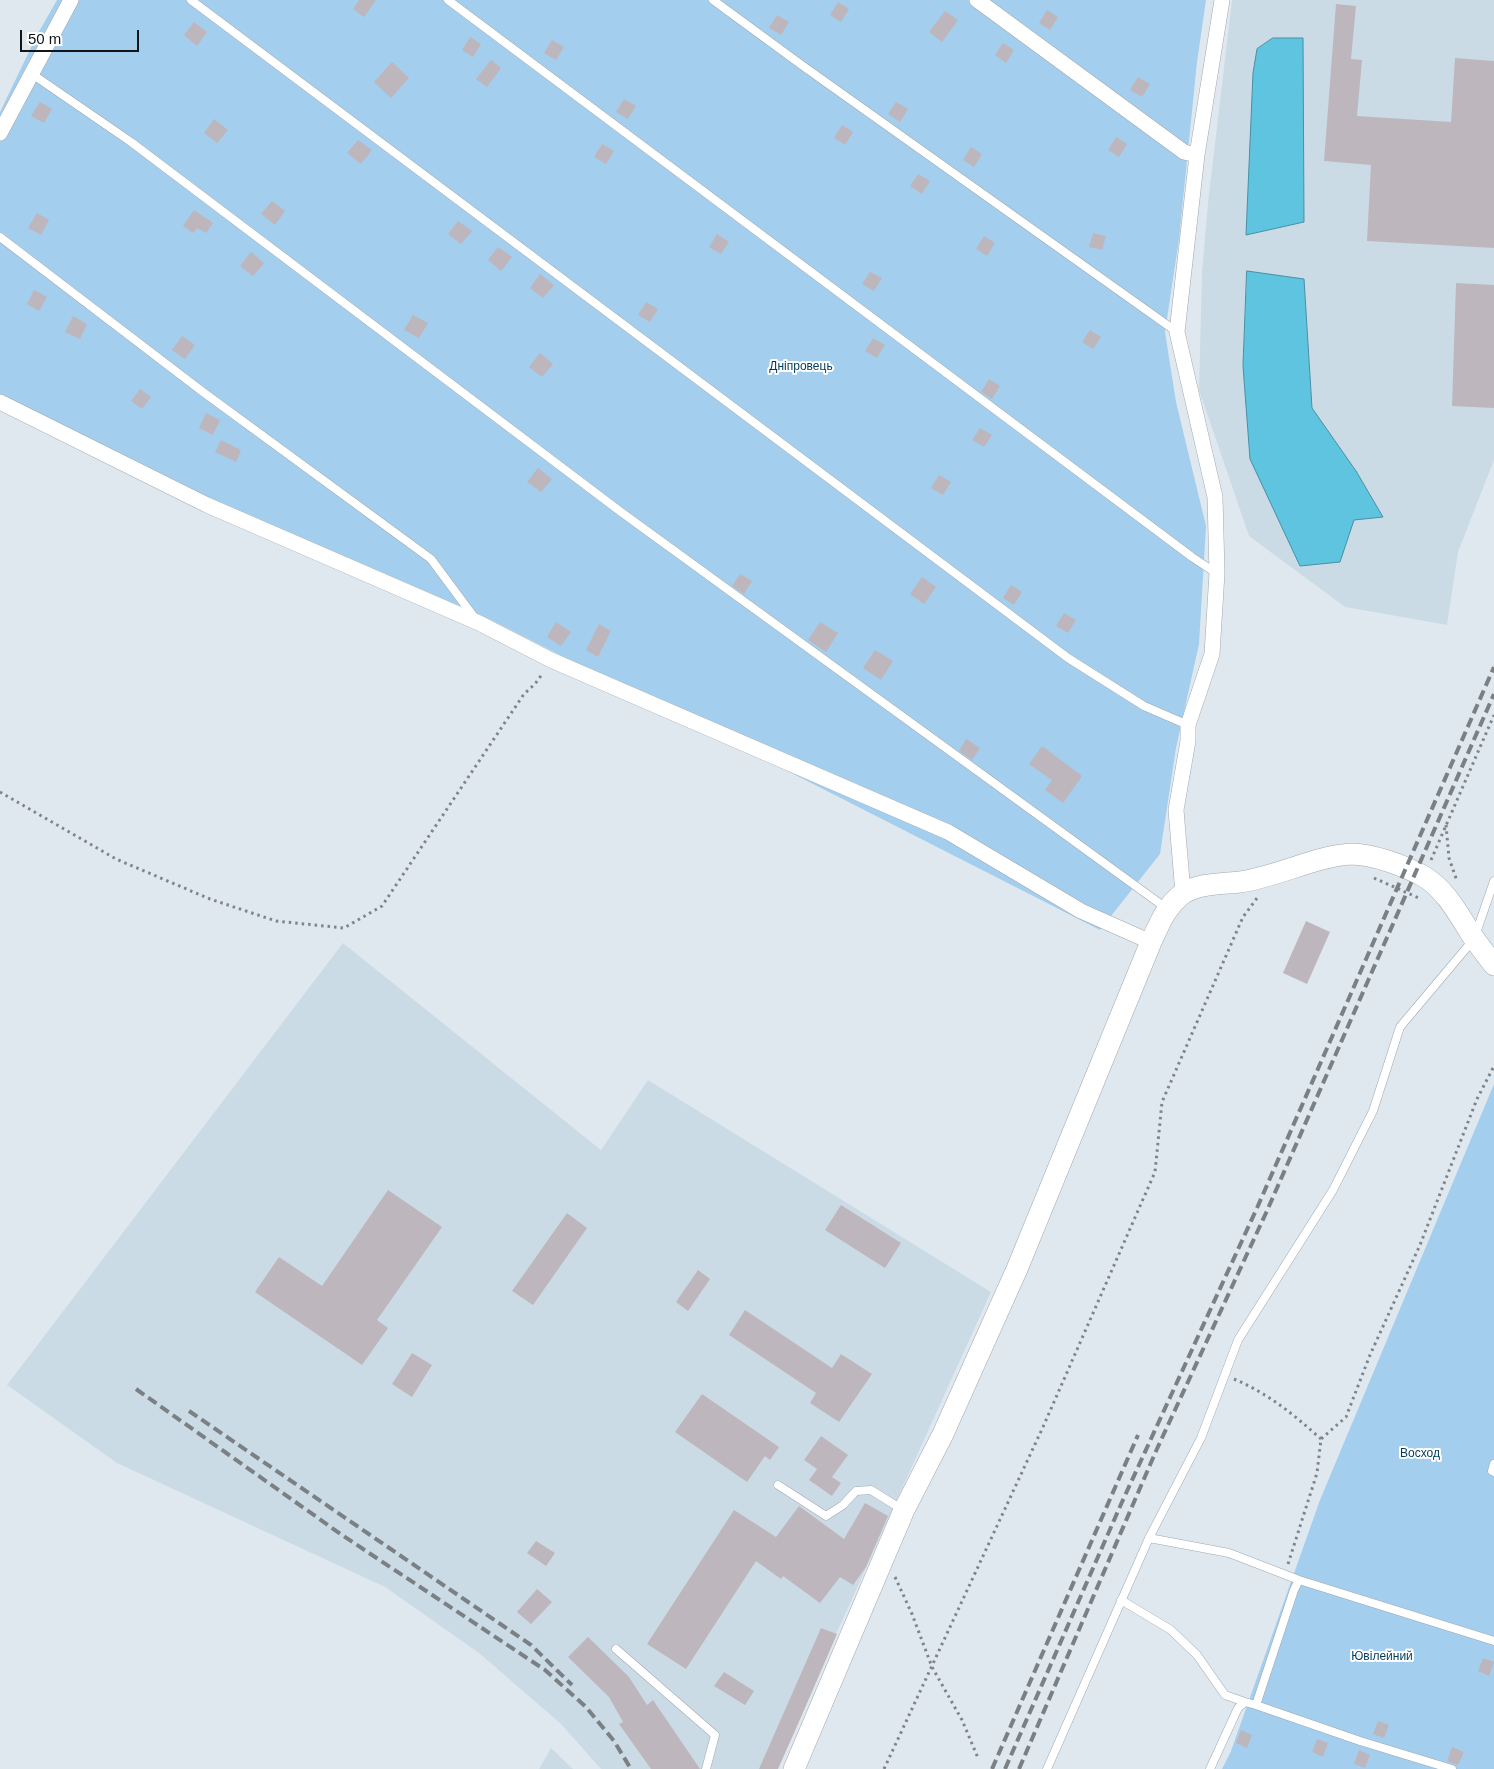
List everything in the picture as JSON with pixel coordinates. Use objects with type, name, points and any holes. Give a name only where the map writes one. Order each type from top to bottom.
[{"type":"street","points":[[0,133],[71,0]]},
{"type":"street","points":[[977,0],[1184,152],[1197,155]]},
{"type":"street","points":[[1183,893],[1176,810],[1188,741],[1188,725],[1212,654],[1217,573],[1215,497],[1178,332],[1197,155],[1222,0]]},
{"type":"street","points":[[0,402],[207,505],[479,623],[551,660],[948,832],[1081,911],[1151,942]]},
{"type":"street","points":[[794,1769],[904,1510],[943,1434],[1017,1269],[1166,909],[1183,893],[1199,887],[1243,881],[1351,854],[1406,868],[1425,877],[1438,888],[1461,917],[1474,939],[1494,965]]},
{"type":"lane","points":[[191,0],[1068,658],[1144,706],[1188,725]]},
{"type":"lane","points":[[448,0],[1192,557],[1217,573]]},
{"type":"lane","points":[[714,0],[810,71],[1178,332]]},
{"type":"lane","points":[[32,74],[139,148],[621,512],[1166,909]]},
{"type":"lane","points":[[0,237],[203,392],[431,559],[479,623]]},
{"type":"lane","points":[[1047,1769],[1149,1538],[1201,1438],[1238,1340],[1333,1190],[1372,1111],[1400,1027],[1474,939],[1494,881]]},
{"type":"lane","points":[[1494,1464],[1492,1471],[1494,1472]]},
{"type":"lane","points":[[778,1485],[826,1516],[843,1505],[856,1491],[871,1490],[904,1510]]},
{"type":"lane","points":[[1149,1538],[1229,1553],[1299,1580],[1494,1642]]},
{"type":"lane","points":[[1256,1705],[1299,1580]]},
{"type":"lane","points":[[1121,1600],[1172,1630],[1197,1655],[1225,1695],[1360,1741],[1452,1769]]},
{"type":"lane","points":[[616,1649],[715,1735],[706,1769]]},
{"type":"lane","points":[[1210,1769],[1238,1708],[1245,1702]]},
{"type":"path","points":[[0,792],[116,859],[210,899],[276,921],[344,928],[382,906],[524,694],[535,684],[551,660]]},
{"type":"path","points":[[1425,877],[1494,715]]},
{"type":"path","points":[[1446,825],[1449,858],[1458,882]]},
{"type":"path","points":[[884,1769],[1043,1427],[1155,1172],[1162,1102],[1243,917],[1275,873]]},
{"type":"path","points":[[1371,876],[1425,901]]},
{"type":"path","points":[[1285,1574],[1317,1473],[1321,1440],[1346,1417],[1370,1355],[1420,1245],[1477,1099],[1494,1066]]},
{"type":"path","points":[[1225,1376],[1256,1389],[1293,1414],[1321,1440]]},
{"type":"path","points":[[885,1556],[912,1614],[932,1666],[962,1720],[978,1758]]},
{"type":"shaded area","points":[[1232,0],[1494,0],[1494,460],[1458,552],[1447,625],[1345,607],[1249,536],[1199,390],[1202,272],[1208,203]]},
{"type":"shaded area","points":[[1273,38],[1303,38],[1304,222],[1246,235],[1253,73],[1257,49]]},
{"type":"shaded area","points":[[1247,271],[1304,279],[1312,408],[1356,471],[1383,517],[1354,520],[1340,562],[1300,566],[1250,459],[1243,366]]},
{"type":"shaded area","points":[[343,943],[601,1150],[648,1080],[991,1292],[775,1769],[601,1769],[561,1724],[479,1653],[385,1587],[117,1463],[7,1385]]},
{"type":"shaded area","points":[[551,1748],[573,1769],[539,1769]]},
{"type":"green space","name":"Дніпровець","points":[[57,0],[1206,0],[1197,62],[1179,239],[1165,332],[1176,402],[1206,526],[1199,644],[1176,748],[1160,854],[1100,930],[487,618],[194,491],[0,394],[0,112],[37,35]]},
{"type":"green space","points":[[1494,1084],[1494,1769],[1222,1769],[1231,1751],[1320,1500]]},
{"type":"building","points":[[359,0],[376,0],[364,17],[353,9]]},
{"type":"building","points":[[838,2],[849,9],[841,22],[830,15]]},
{"type":"building","points":[[1336,4],[1356,6],[1351,59],[1362,60],[1357,116],[1451,122],[1455,58],[1494,61],[1494,248],[1367,241],[1371,165],[1324,161]]},
{"type":"building","points":[[1047,10],[1058,17],[1050,30],[1039,23]]},
{"type":"building","points":[[945,11],[958,20],[942,42],[929,32]]},
{"type":"building","points":[[777,15],[789,22],[781,35],[769,28]]},
{"type":"building","points":[[194,22],[207,32],[197,46],[184,35]]},
{"type":"building","points":[[470,37],[481,44],[473,57],[462,50]]},
{"type":"building","points":[[552,40],[564,47],[556,60],[544,53]]},
{"type":"building","points":[[1003,43],[1014,50],[1006,63],[995,55]]},
{"type":"building","points":[[491,60],[501,68],[487,87],[476,79]]},
{"type":"building","points":[[392,62],[409,78],[391,98],[374,82]]},
{"type":"building","points":[[1138,77],[1150,84],[1142,97],[1130,90]]},
{"type":"building","points":[[624,99],[636,106],[628,119],[616,112]]},
{"type":"building","points":[[40,102],[52,109],[44,123],[31,116]]},
{"type":"building","points":[[896,102],[908,109],[900,122],[888,114]]},
{"type":"building","points":[[214,119],[228,130],[217,143],[204,133]]},
{"type":"building","points":[[842,125],[853,132],[845,145],[834,138]]},
{"type":"building","points":[[1116,137],[1127,144],[1119,157],[1108,150]]},
{"type":"building","points":[[358,140],[372,150],[361,164],[347,153]]},
{"type":"building","points":[[602,144],[614,151],[606,164],[594,157]]},
{"type":"building","points":[[971,147],[982,154],[974,167],[963,160]]},
{"type":"building","points":[[918,174],[930,181],[922,194],[910,186]]},
{"type":"building","points":[[272,201],[285,211],[275,225],[261,214]]},
{"type":"building","points":[[194,210],[213,223],[206,233],[197,228],[193,233],[183,226]]},
{"type":"building","points":[[37,213],[49,220],[41,235],[28,228]]},
{"type":"building","points":[[458,221],[472,231],[461,244],[448,234]]},
{"type":"building","points":[[1093,233],[1106,236],[1102,250],[1089,247]]},
{"type":"building","points":[[717,234],[729,242],[721,254],[709,247]]},
{"type":"building","points":[[984,236],[995,243],[987,256],[976,249]]},
{"type":"building","points":[[498,247],[512,257],[501,271],[488,260]]},
{"type":"building","points":[[251,252],[264,263],[253,276],[240,266]]},
{"type":"building","points":[[870,272],[882,278],[874,291],[862,284]]},
{"type":"building","points":[[540,274],[554,285],[543,298],[530,288]]},
{"type":"building","points":[[1456,283],[1494,285],[1494,408],[1452,406]]},
{"type":"building","points":[[34,290],[47,297],[39,311],[27,304]]},
{"type":"building","points":[[646,302],[658,309],[650,322],[638,315]]},
{"type":"building","points":[[413,315],[428,323],[419,338],[404,330]]},
{"type":"building","points":[[73,316],[87,324],[80,339],[65,332]]},
{"type":"building","points":[[1090,330],[1101,337],[1093,349],[1082,342]]},
{"type":"building","points":[[182,336],[195,345],[185,359],[172,350]]},
{"type":"building","points":[[873,338],[885,345],[877,358],[865,351]]},
{"type":"building","points":[[540,353],[553,364],[542,377],[529,367]]},
{"type":"building","points":[[989,379],[1000,386],[992,399],[981,392]]},
{"type":"building","points":[[140,389],[151,397],[142,409],[131,401]]},
{"type":"building","points":[[206,413],[220,420],[213,435],[199,428]]},
{"type":"building","points":[[980,428],[992,435],[984,447],[972,440]]},
{"type":"building","points":[[221,440],[241,450],[236,462],[215,452]]},
{"type":"building","points":[[538,468],[552,479],[541,492],[527,482]]},
{"type":"building","points":[[939,475],[951,482],[943,495],[931,488]]},
{"type":"building","points":[[740,574],[752,581],[744,594],[732,586]]},
{"type":"building","points":[[922,577],[936,587],[924,604],[910,594]]},
{"type":"building","points":[[1011,585],[1022,592],[1014,605],[1003,598]]},
{"type":"building","points":[[1064,613],[1076,620],[1068,633],[1056,626]]},
{"type":"building","points":[[556,622],[571,632],[561,646],[547,637]]},
{"type":"building","points":[[820,622],[838,633],[826,652],[808,640]]},
{"type":"building","points":[[599,624],[611,631],[598,657],[586,650]]},
{"type":"building","points":[[875,650],[893,661],[881,680],[863,668]]},
{"type":"building","points":[[966,739],[980,748],[972,760],[959,751]]},
{"type":"building","points":[[1042,746],[1082,776],[1063,803],[1045,790],[1052,780],[1029,764]]},
{"type":"building","points":[[1306,921],[1330,932],[1307,984],[1283,973]]},
{"type":"building","points":[[388,1190],[442,1227],[377,1320],[388,1328],[362,1365],[255,1292],[279,1257],[322,1286]]},
{"type":"building","points":[[841,1205],[901,1243],[885,1268],[825,1230]]},
{"type":"building","points":[[567,1213],[587,1228],[533,1305],[512,1291]]},
{"type":"building","points":[[698,1270],[710,1279],[688,1311],[676,1302]]},
{"type":"building","points":[[745,1310],[832,1368],[841,1354],[872,1374],[839,1422],[810,1403],[816,1393],[729,1335]]},
{"type":"building","points":[[412,1353],[432,1365],[412,1397],[392,1384]]},
{"type":"building","points":[[702,1394],[779,1447],[770,1460],[765,1456],[747,1482],[675,1432]]},
{"type":"building","points":[[821,1436],[848,1455],[832,1477],[841,1483],[832,1496],[809,1480],[817,1469],[804,1460]]},
{"type":"building","points":[[865,1503],[888,1516],[866,1567],[853,1585],[840,1577],[820,1603],[783,1576],[781,1579],[756,1561],[686,1669],[647,1644],[734,1510],[776,1537],[799,1506],[844,1539]]},
{"type":"building","points":[[536,1541],[555,1553],[546,1566],[527,1553]]},
{"type":"building","points":[[537,1589],[552,1602],[531,1624],[517,1612]]},
{"type":"building","points":[[821,1628],[837,1634],[798,1724],[778,1769],[759,1769]]},
{"type":"building","points":[[588,1637],[629,1677],[647,1705],[653,1700],[700,1769],[651,1769],[619,1724],[623,1722],[609,1697],[568,1657]]},
{"type":"building","points":[[1483,1658],[1494,1662],[1489,1676],[1478,1671]]},
{"type":"building","points":[[724,1672],[754,1691],[745,1705],[714,1686]]},
{"type":"building","points":[[1378,1721],[1389,1725],[1384,1738],[1373,1734]]},
{"type":"building","points":[[1241,1730],[1252,1735],[1247,1748],[1236,1743]]},
{"type":"building","points":[[1317,1739],[1328,1743],[1323,1757],[1312,1752]]},
{"type":"building","points":[[1452,1747],[1464,1752],[1458,1765],[1447,1761]]},
{"type":"building","points":[[1359,1750],[1370,1755],[1365,1768],[1354,1764]]},
{"type":"railway","points":[[1005,1769],[1122,1502],[1257,1208],[1494,667]]},
{"type":"railway","points":[[1019,1769],[1156,1451],[1266,1213],[1494,694]]},
{"type":"railway","points":[[136,1389],[342,1535],[545,1670],[586,1707],[614,1741],[631,1769]]},
{"type":"railway","points":[[189,1411],[531,1645],[572,1685]]},
{"type":"railway","points":[[992,1769],[1138,1435]]},
{"type":"park label","name":"Восход","points":[[1420,1454]]},
{"type":"park label","name":"Ювілейний","points":[[1382,1657]]}]
